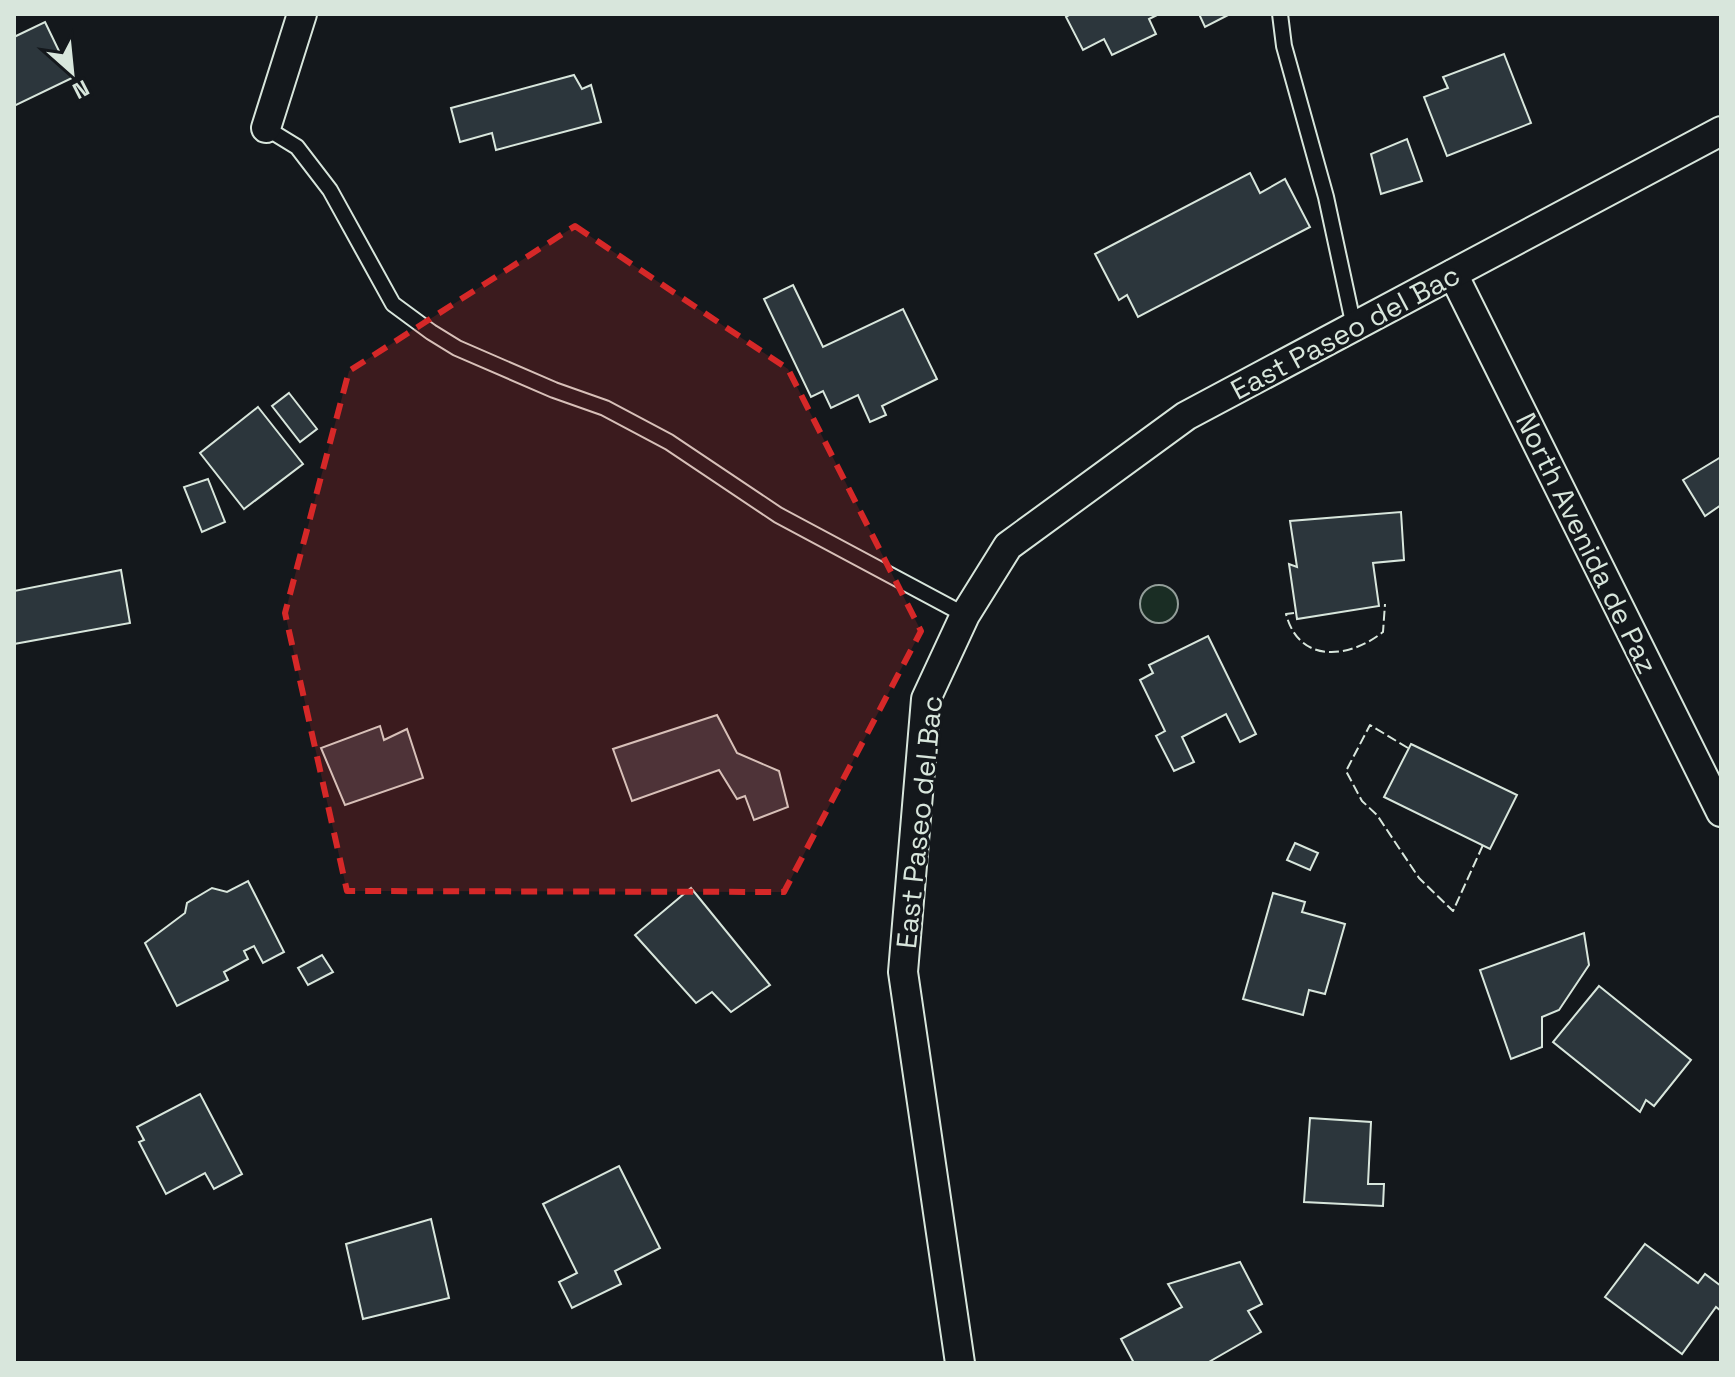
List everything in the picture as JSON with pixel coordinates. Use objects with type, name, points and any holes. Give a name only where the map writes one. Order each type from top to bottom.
[{"type":"street","points":[[266,128],[302,14]]},
{"type":"street","name":"East Paseo del Bac","points":[[960,1363],[903,972],[926,699],[965,615],[1008,546],[1186,416],[1721,131]]},
{"type":"street","name":"North Avenida de Paz","points":[[1453,274],[1721,812]]},
{"type":"lane","points":[[1280,14],[1284,46],[1326,197],[1354,327]]},
{"type":"lane","points":[[266,128],[297,147],[330,190],[393,304],[431,332],[457,348],[605,408],[669,442],[778,515],[965,615]]},
{"type":"highlighted area","points":[[575,226],[788,369],[921,631],[784,892],[347,891],[285,613],[349,371]]},
{"type":"green space","points":[[1159,585],[1172,591],[1178,604],[1172,617],[1159,623],[1146,617],[1140,604],[1146,591]]},
{"type":"building","points":[[1071,14],[1159,14],[1149,19],[1156,34],[1112,55],[1104,39],[1083,50],[1066,17]]},
{"type":"building","points":[[1199,14],[1230,14],[1205,27]]},
{"type":"building","points":[[45,22],[72,78],[14,106],[14,37]]},
{"type":"building","points":[[1504,54],[1531,123],[1447,156],[1424,97],[1448,88],[1443,77]]},
{"type":"building","points":[[574,75],[582,89],[591,85],[601,122],[496,150],[492,133],[460,142],[451,108]]},
{"type":"building","points":[[1407,139],[1422,181],[1381,194],[1371,154]]},
{"type":"building","points":[[1250,173],[1260,193],[1285,179],[1310,227],[1138,317],[1127,295],[1119,300],[1095,254]]},
{"type":"building","points":[[793,285],[823,347],[903,309],[937,379],[882,406],[886,415],[870,422],[858,395],[831,408],[823,391],[811,397],[764,299]]},
{"type":"building","points":[[289,393],[317,429],[300,442],[272,406]]},
{"type":"building","points":[[258,407],[303,464],[244,509],[200,453]]},
{"type":"building","points":[[1721,457],[1721,505],[1705,516],[1683,480]]},
{"type":"building","points":[[208,479],[225,522],[202,532],[184,487]]},
{"type":"building","points":[[1401,512],[1404,560],[1373,563],[1379,606],[1297,619],[1289,564],[1297,567],[1290,521]]},
{"type":"building","points":[[121,570],[130,623],[14,644],[14,591]]},
{"type":"building","points":[[1208,636],[1256,734],[1240,742],[1226,714],[1182,737],[1194,762],[1174,771],[1156,736],[1165,731],[1140,680],[1153,673],[1149,665]]},
{"type":"building","points":[[717,715],[737,753],[779,771],[788,807],[754,820],[745,796],[737,799],[719,770],[632,801],[613,749]]},
{"type":"building","points":[[380,726],[384,740],[407,729],[423,778],[345,805],[321,748]]},
{"type":"building","points":[[1411,744],[1517,795],[1490,849],[1384,797]]},
{"type":"building","points":[[1295,843],[1318,853],[1310,870],[1287,860]]},
{"type":"building","points":[[248,881],[284,952],[263,963],[254,946],[244,951],[248,959],[224,972],[228,980],[177,1006],[145,943],[185,913],[187,903],[212,888],[227,892]]},
{"type":"building","points":[[691,888],[770,985],[731,1012],[712,992],[696,1003],[635,935]]},
{"type":"building","points":[[1273,893],[1305,902],[1302,912],[1345,924],[1325,994],[1309,990],[1303,1015],[1243,999]]},
{"type":"building","points":[[1584,933],[1589,965],[1559,1010],[1542,1017],[1542,1047],[1511,1059],[1480,970]]},
{"type":"building","points":[[322,955],[333,972],[308,985],[298,968]]},
{"type":"building","points":[[1599,986],[1691,1060],[1654,1106],[1646,1100],[1640,1112],[1553,1042]]},
{"type":"building","points":[[200,1094],[242,1174],[214,1189],[205,1173],[166,1194],[139,1142],[144,1140],[137,1127]]},
{"type":"building","points":[[1310,1118],[1371,1122],[1368,1184],[1384,1184],[1383,1206],[1304,1202]]},
{"type":"building","points":[[619,1166],[660,1248],[615,1271],[621,1284],[572,1308],[559,1282],[577,1273],[543,1204]]},
{"type":"building","points":[[431,1219],[449,1298],[363,1319],[346,1244]]},
{"type":"building","points":[[1645,1244],[1698,1283],[1705,1274],[1721,1286],[1721,1311],[1716,1307],[1682,1354],[1605,1297]]},
{"type":"building","points":[[1240,1262],[1262,1304],[1248,1311],[1261,1332],[1207,1363],[1134,1363],[1121,1339],[1182,1307],[1168,1284]]},
{"type":"fence","points":[[1294,613],[1286,614],[1302,642],[1313,649],[1341,651],[1355,648],[1383,632],[1385,604]]},
{"type":"fence","points":[[1408,748],[1370,725],[1346,771],[1362,801],[1377,815],[1419,878],[1453,911],[1483,845]]}]
